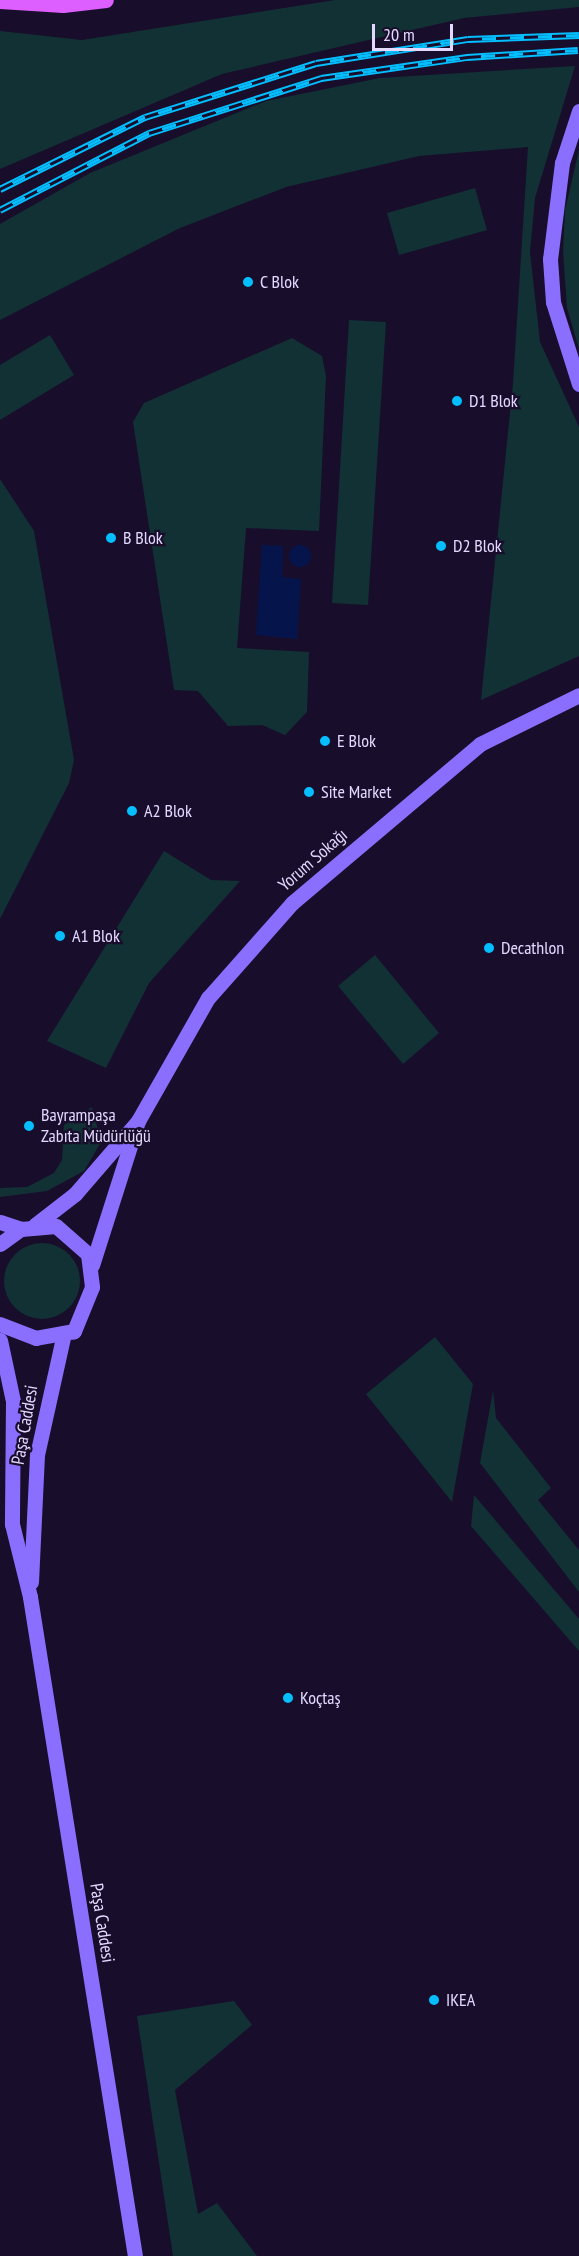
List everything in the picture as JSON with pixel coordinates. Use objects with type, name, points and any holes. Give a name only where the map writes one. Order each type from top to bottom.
[{"type":"main road","points":[[0,1],[63,5],[106,0]]},
{"type":"main road","points":[[579,111],[555,201],[550,259],[553,302],[579,384]]},
{"type":"main road","name":"Yorum Sokağı","points":[[0,1244],[75,1194],[138,1121],[208,998],[292,903],[480,744],[579,695]]},
{"type":"main road","name":"Yorum Sokağı","points":[[64,1333],[74,1331],[85,1311],[92,1265],[138,1121]]},
{"type":"main road","points":[[0,1222],[70,1234],[92,1265]]},
{"type":"main road","points":[[0,1324],[26,1336],[64,1333]]},
{"type":"main road","name":"Paşa Caddesi","points":[[30,1597],[37,1455],[64,1333]]},
{"type":"main road","name":"Paşa Caddesi","points":[[0,1340],[13,1401],[12,1524],[30,1597],[132,2251]]},
{"type":"green space","points":[[335,0],[579,0],[579,7],[464,18],[222,74],[0,169],[0,31],[82,40]]},
{"type":"green space","points":[[575,66],[535,198],[530,252],[540,342],[579,427],[579,656],[481,700],[513,383],[528,147],[419,156],[286,187],[180,228],[0,320],[0,224],[90,173],[266,101],[380,78]]},
{"type":"green space","points":[[579,150],[579,349],[567,308],[563,252],[565,210]]},
{"type":"green space","points":[[475,188],[487,230],[399,255],[387,213]]},
{"type":"green space","points":[[349,320],[386,322],[368,605],[332,603]]},
{"type":"green space","points":[[50,335],[74,375],[0,420],[0,365]]},
{"type":"green space","points":[[292,338],[322,356],[326,376],[319,531],[246,528],[237,648],[309,652],[307,712],[285,735],[262,725],[228,726],[198,691],[174,690],[133,422],[144,403]]},
{"type":"green space","points":[[0,479],[34,531],[74,760],[69,783],[0,919]]},
{"type":"green space","points":[[164,851],[211,880],[240,881],[149,983],[106,1068],[47,1041]]},
{"type":"green space","points":[[375,955],[439,1033],[403,1064],[338,986]]},
{"type":"green space","points":[[92,1107],[101,1142],[84,1171],[47,1191],[0,1197],[0,1188],[27,1187],[54,1173],[62,1160],[64,1125]]},
{"type":"green space","points":[[42,1243],[56,1246],[69,1254],[77,1267],[80,1281],[77,1295],[69,1308],[56,1316],[42,1319],[28,1316],[15,1308],[7,1295],[4,1281],[7,1267],[15,1254],[28,1246]]},
{"type":"green space","points":[[435,1337],[473,1384],[452,1502],[366,1394]]},
{"type":"green space","points":[[493,1391],[496,1418],[551,1488],[538,1500],[579,1550],[579,1592],[480,1463]]},
{"type":"green space","points":[[474,1495],[579,1619],[579,1651],[471,1526]]},
{"type":"green space","points":[[234,2001],[252,2025],[175,2090],[198,2214],[217,2203],[257,2256],[173,2256],[137,2016]]},
{"type":"shaded area","points":[[262,545],[283,546],[282,577],[301,579],[297,639],[256,635]]},
{"type":"shaded area","points":[[300,545],[308,548],[311,556],[308,564],[300,567],[292,564],[289,556],[292,548]]},
{"type":"railway","points":[[0,189],[145,117],[316,63],[468,39],[579,35]]},
{"type":"railway","points":[[0,210],[149,133],[321,78],[467,57],[578,50]]},
{"type":"place","name":"C Blok","points":[[248,282]]},
{"type":"place","name":"D1 Blok","points":[[457,401]]},
{"type":"place","name":"B Blok","points":[[111,538]]},
{"type":"place","name":"D2 Blok","points":[[441,546]]},
{"type":"place","name":"E Blok","points":[[325,741]]},
{"type":"place","name":"Site Market","points":[[309,792]]},
{"type":"place","name":"A2 Blok","points":[[132,811]]},
{"type":"place","name":"A1 Blok","points":[[60,936]]},
{"type":"place","name":"Decathlon","points":[[489,948]]},
{"type":"place","name":"Bayrampaşa Zabıta Müdürlüğü","points":[[29,1126]]},
{"type":"place","name":"Koçtaş","points":[[288,1698]]},
{"type":"place","name":"IKEA","points":[[434,2000]]}]
